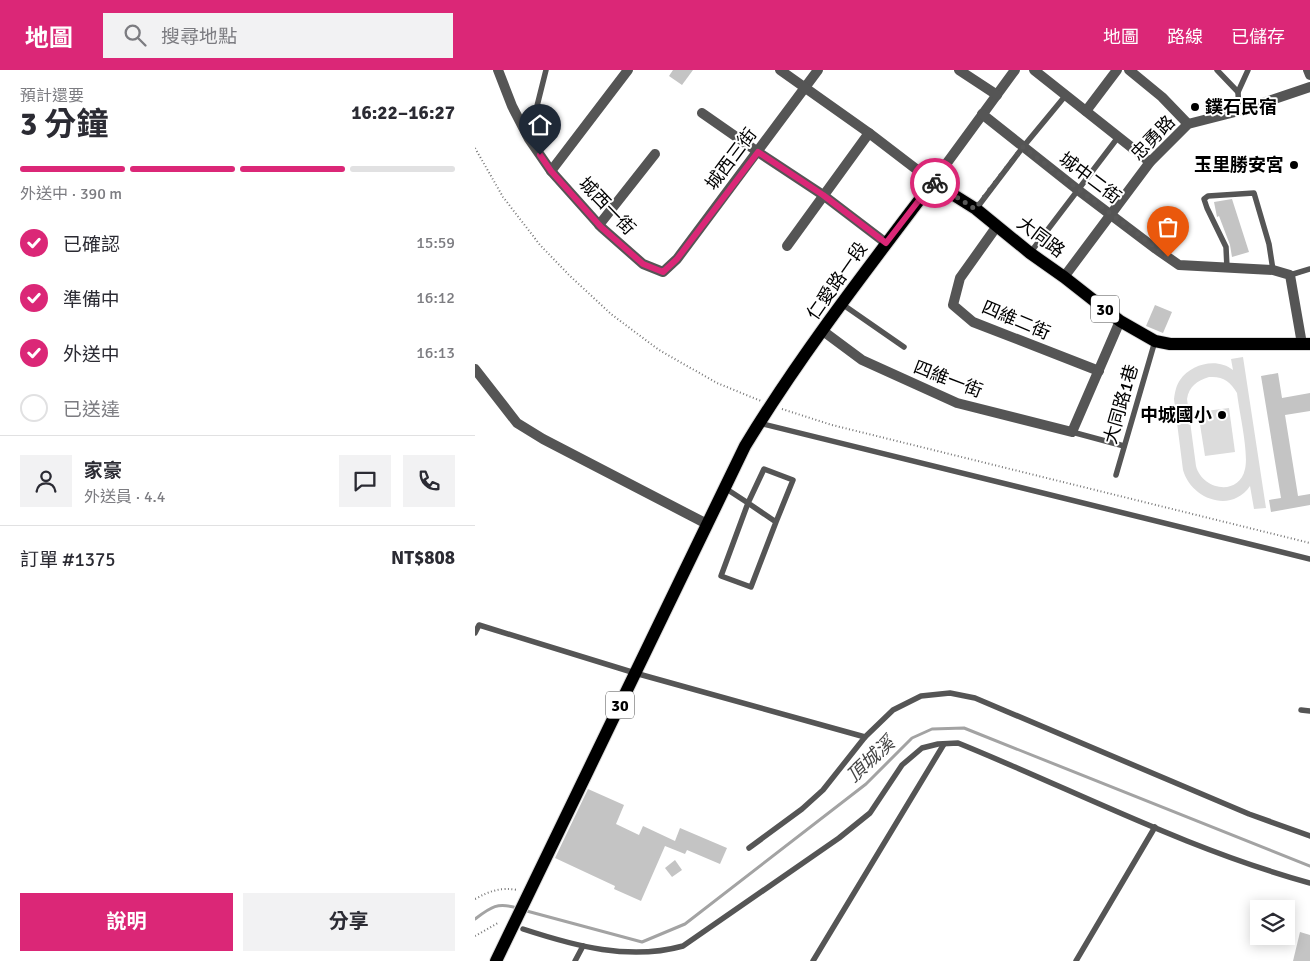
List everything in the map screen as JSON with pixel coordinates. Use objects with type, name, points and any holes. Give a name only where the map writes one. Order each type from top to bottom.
[{"type":"main road","name":"大同路","points":[[933,182],[975,209],[1029,253],[1064,276],[1120,321],[1155,341],[1171,344],[1306,344]]},
{"type":"main road","name":"仁愛路一段","points":[[707,524],[745,446],[770,405],[886,243],[933,182]]},
{"type":"main road","name":"30","points":[[496,961],[707,524]]},
{"type":"street","name":"城西一街","points":[[498,70],[512,106],[529,139],[551,171],[599,225],[643,264],[663,272]]},
{"type":"street","points":[[551,171],[628,70]]},
{"type":"street","name":"大同路","points":[[780,70],[869,133],[933,182]]},
{"type":"street","name":"城西三街","points":[[663,272],[677,259],[818,70]]},
{"type":"street","points":[[959,70],[997,95]]},
{"type":"street","name":"仁愛路一段","points":[[933,182],[1015,70]]},
{"type":"street","points":[[1034,70],[1150,162]]},
{"type":"street","points":[[1086,110],[1117,70]]},
{"type":"street","points":[[1129,70],[1162,97],[1188,124]]},
{"type":"street","points":[[1308,70],[1310,75]]},
{"type":"street","name":"忠勇路","points":[[1064,276],[1150,162],[1188,124],[1239,111],[1310,87]]},
{"type":"street","points":[[703,113],[823,195],[886,243]]},
{"type":"street","name":"城中二街","points":[[982,114],[1078,190],[1179,264],[1273,270],[1290,275]]},
{"type":"street","points":[[787,246],[869,133]]},
{"type":"street","points":[[599,225],[655,154]]},
{"type":"street","name":"四維二街","points":[[997,226],[960,278],[953,305],[973,322],[1099,370]]},
{"type":"street","points":[[1290,275],[1306,344]]},
{"type":"street","points":[[1071,432],[1120,321]]},
{"type":"street","name":"四維一街","points":[[823,331],[862,360],[957,403],[1071,432]]},
{"type":"street","points":[[475,369],[517,423],[543,439],[707,524]]},
{"type":"lane","points":[[529,139],[545,70]]},
{"type":"lane","points":[[1217,70],[1238,92]]},
{"type":"lane","points":[[1239,111],[1238,92],[1248,70]]},
{"type":"lane","points":[[975,209],[1066,95]]},
{"type":"lane","points":[[1029,253],[1119,136]]},
{"type":"lane","points":[[1227,268],[1226,247],[1204,199],[1208,196],[1255,193],[1269,244],[1273,270]]},
{"type":"lane","points":[[1290,275],[1310,269]]},
{"type":"lane","points":[[842,304],[904,347]]},
{"type":"lane","name":"大同路1巷","points":[[1116,475],[1155,341]]},
{"type":"lane","points":[[759,423],[1310,559]]},
{"type":"lane","name":"四維一街","points":[[1071,432],[1124,446]]},
{"type":"lane","points":[[764,469],[793,480],[751,587],[721,576],[748,503],[764,469]]},
{"type":"lane","points":[[725,488],[776,522]]},
{"type":"lane","points":[[475,632],[477,624],[635,673],[865,737]]},
{"type":"lane","points":[[749,848],[802,809],[823,790],[865,737],[893,710],[921,696],[950,693],[975,698],[1249,814],[1310,836]]},
{"type":"lane","points":[[1301,710],[1310,711]]},
{"type":"lane","points":[[523,929],[561,942],[605,951],[664,952],[683,946],[839,838],[870,813],[902,764],[922,748],[958,743],[1155,827],[1269,872],[1310,882]]},
{"type":"lane","points":[[813,961],[944,744]]},
{"type":"lane","points":[[1076,961],[1155,827]]},
{"type":"lane","points":[[575,961],[583,946]]},
{"type":"path","points":[[475,148],[503,197],[540,245],[570,276],[611,314],[659,350],[717,382],[770,405],[832,425],[1310,544]]},
{"type":"path","points":[[475,899],[488,892],[505,888],[519,890]]},
{"type":"path","points":[[475,936],[498,923]]},
{"type":"shaded area","points":[[1243,357],[1266,508],[1254,509],[1250,486],[1242,495],[1223,501],[1203,495],[1194,489],[1187,480],[1183,470],[1174,399],[1175,391],[1185,374],[1197,366],[1212,363],[1227,366],[1233,370],[1231,359]],"holes":[[[1209,377],[1218,377],[1226,380],[1237,393],[1246,462],[1241,478],[1236,484],[1228,487],[1213,485],[1205,481],[1196,466],[1187,399],[1194,385]]]},
{"type":"shaded area","points":[[1229,408],[1235,452],[1205,456],[1198,412]]},
{"type":"building","points":[[673,70],[693,70],[682,85],[669,76]]},
{"type":"building","points":[[1232,199],[1249,252],[1232,257],[1230,245],[1219,216],[1217,217],[1214,202]]},
{"type":"building","points":[[1155,305],[1172,312],[1163,333],[1146,326]]},
{"type":"building","points":[[1278,373],[1282,398],[1310,393],[1310,411],[1285,415],[1298,496],[1310,494],[1310,505],[1271,512],[1269,500],[1281,498],[1261,376]]},
{"type":"building","points":[[588,789],[624,805],[616,824],[639,835],[643,826],[675,841],[680,828],[727,848],[720,864],[687,850],[685,854],[665,846],[641,901],[614,889],[615,886],[555,858]]},
{"type":"building","points":[[675,860],[682,870],[672,877],[665,868]]},
{"type":"building","points":[[1300,932],[1310,935],[1310,961],[1293,961]]},
{"type":"waterway","name":"頂城溪","points":[[523,910],[642,942],[685,924],[866,784],[912,738],[932,729],[964,728],[1310,866]]},
{"type":"waterway","name":"頂城溪","points":[[475,919],[485,911],[495,907],[510,906],[517,908]]},
{"type":"way so far","points":[[935,183],[975,209],[1023,147],[1168,257]]},
{"type":"place","name":"鏷石民宿","points":[[1195,107]]},
{"type":"place","name":"玉里勝安宮","points":[[1294,165]]},
{"type":"place","name":"中城國小","points":[[1222,415]]},
{"type":"route","points":[[540,155],[551,171],[601,227],[643,264],[663,272],[677,259],[758,152],[823,195],[886,243],[933,182],[935,183]]}]
